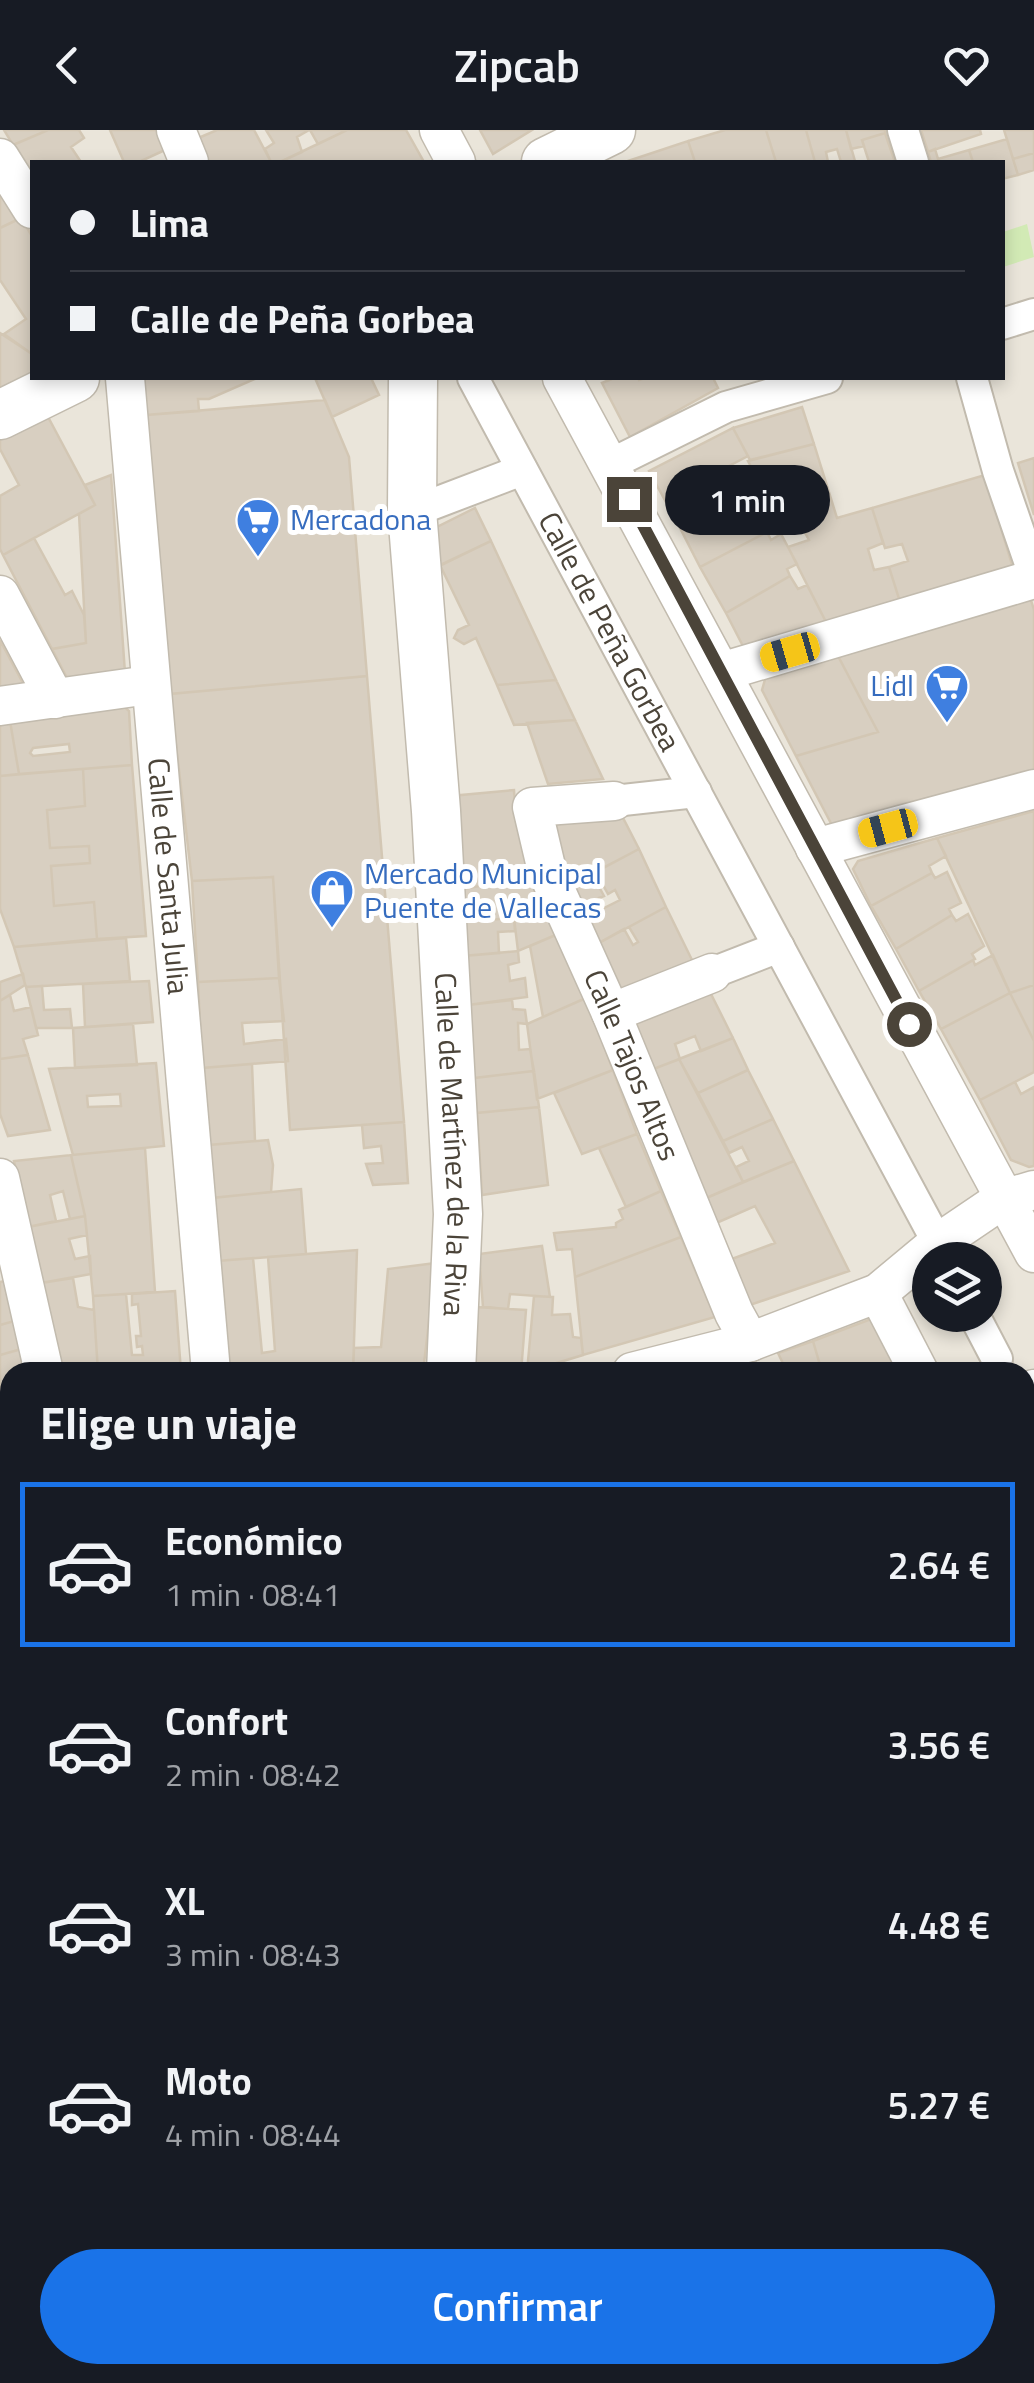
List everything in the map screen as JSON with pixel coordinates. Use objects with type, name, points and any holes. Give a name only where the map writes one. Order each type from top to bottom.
[{"type":"street","points":[[176,130],[189,160]]},
{"type":"street","points":[[439,130],[455,160]]},
{"type":"street","points":[[550,160],[611,130]]},
{"type":"street","points":[[903,130],[912,160]]},
{"type":"street","points":[[0,158],[30,207]]},
{"type":"street","points":[[1005,323],[1034,314]]},
{"type":"street","points":[[0,415],[70,380]]},
{"type":"street","name":"Calle de Santa Julia","points":[[125,380],[210,1362]]},
{"type":"street","name":"Calle de Martínez de la Riva","points":[[413,380],[412,511],[436,811],[458,1214],[451,1362]]},
{"type":"street","name":"Calle de Peña Gorbea","points":[[475,380],[937,1242]]},
{"type":"street","points":[[563,380],[815,848],[1018,1194],[1034,1253]]},
{"type":"street","points":[[721,672],[1034,577],[973,380]]},
{"type":"street","points":[[611,464],[726,406],[814,381]]},
{"type":"street","points":[[424,507],[522,470]]},
{"type":"street","points":[[0,596],[55,698]]},
{"type":"street","points":[[0,706],[149,685]]},
{"type":"street","points":[[815,848],[1034,789]]},
{"type":"street","name":"Calle de Peña Gorbea","points":[[614,801],[696,792]]},
{"type":"street","name":"Calle Tajos Altos","points":[[614,801],[532,806],[547,871],[734,1313],[750,1342]]},
{"type":"street","points":[[610,1013],[779,947]]},
{"type":"street","points":[[0,1178],[42,1362]]},
{"type":"street","points":[[955,1242],[1018,1194]]},
{"type":"street","points":[[671,1362],[750,1342],[878,1293],[912,1271]]},
{"type":"street","points":[[878,1293],[915,1362]]},
{"type":"street","points":[[983,1332],[997,1360]]},
{"type":"shaded area","points":[[0,130],[1034,130],[1034,1362],[0,1362]]},
{"type":"green space","points":[[1027,224],[1034,257],[1005,266],[1005,231]]},
{"type":"building","points":[[4,130],[48,130],[13,145]]},
{"type":"building","points":[[48,130],[79,130],[84,138],[71,147],[80,160],[30,160],[30,172],[13,145]]},
{"type":"building","points":[[110,130],[158,130],[165,150],[143,160],[123,160]]},
{"type":"building","points":[[217,130],[254,130],[270,160],[205,160],[196,139]]},
{"type":"building","points":[[266,130],[309,130],[297,137],[302,152],[284,160],[270,160],[265,149],[274,143]]},
{"type":"building","points":[[310,130],[347,130],[318,144]]},
{"type":"building","points":[[347,130],[406,130],[423,160],[284,160]]},
{"type":"building","points":[[480,130],[532,130],[493,154]]},
{"type":"building","points":[[725,130],[766,130],[775,160],[694,160],[688,141]]},
{"type":"building","points":[[766,130],[806,130],[814,160],[775,160]]},
{"type":"building","points":[[806,130],[846,130],[855,160],[840,160],[837,149],[826,152],[828,160],[814,160]]},
{"type":"building","points":[[846,130],[885,133],[862,140],[864,146],[851,149]]},
{"type":"building","points":[[921,130],[980,130],[981,134],[928,152]]},
{"type":"building","points":[[1004,130],[1034,130],[1034,153],[1013,159]]},
{"type":"building","points":[[885,133],[894,160],[868,160],[862,140]]},
{"type":"building","points":[[1007,139],[1018,175],[1005,178],[1005,160],[972,160],[969,150]]},
{"type":"building","points":[[688,141],[694,160],[631,160]]},
{"type":"building","points":[[935,149],[938,159],[969,150],[972,160],[930,160],[928,152]]},
{"type":"building","points":[[1034,153],[1034,170],[1018,175],[1013,159]]},
{"type":"building","points":[[0,186],[21,218],[0,228]]},
{"type":"building","points":[[21,218],[30,233],[30,353],[4,334],[26,319],[0,280],[0,228]]},
{"type":"building","points":[[0,333],[30,353],[30,374],[0,392]]},
{"type":"building","points":[[144,380],[252,380],[209,399],[198,399],[199,411],[147,415]]},
{"type":"building","points":[[316,380],[372,380],[379,395],[332,417]]},
{"type":"building","points":[[714,380],[718,388],[630,437],[602,383]]},
{"type":"building","name":"Mercadona","points":[[325,400],[349,457],[367,676],[170,694],[147,415]]},
{"type":"building","points":[[802,407],[814,444],[750,460],[733,428]]},
{"type":"building","points":[[47,415],[95,505],[3,555],[0,496],[19,485],[0,449],[0,439]]},
{"type":"building","points":[[733,428],[748,456],[725,468],[729,476],[750,465],[759,481],[722,501],[715,490],[701,498],[707,509],[678,524],[649,471]]},
{"type":"building","points":[[814,444],[837,518],[872,508],[883,543],[868,549],[874,570],[889,567],[900,602],[826,622],[788,547],[809,540],[798,520],[780,526],[764,496],[783,486],[777,475],[758,479],[748,461]]},
{"type":"building","points":[[1034,458],[1034,515],[1018,463]]},
{"type":"building","points":[[111,475],[125,673],[68,680],[52,649],[86,643],[79,514],[95,505],[85,485]]},
{"type":"building","points":[[985,475],[1013,568],[900,602],[889,567],[908,561],[902,544],[885,548],[872,508]]},
{"type":"building","points":[[747,487],[750,494],[759,488],[777,520],[765,527],[767,532],[700,567],[678,524]]},
{"type":"building","points":[[475,508],[491,541],[431,570],[427,532]]},
{"type":"building","points":[[767,532],[771,540],[781,534],[797,564],[787,569],[790,576],[726,613],[700,567]]},
{"type":"building","points":[[34,538],[65,595],[72,591],[84,615],[86,643],[52,649],[3,555]]},
{"type":"building","points":[[491,541],[556,680],[497,685],[476,638],[464,644],[454,638],[458,630],[469,625],[440,565]]},
{"type":"building","points":[[790,576],[798,589],[807,585],[826,622],[745,650],[726,613]]},
{"type":"building","points":[[1030,597],[1034,610],[1034,772],[835,831],[796,756],[878,732],[837,654]]},
{"type":"building","points":[[0,640],[25,687],[0,690]]},
{"type":"building","points":[[837,654],[878,732],[796,756],[762,690],[766,676]]},
{"type":"building","name":"Mercado Municipal Puente de Vallecas","points":[[367,676],[404,1122],[290,1130],[273,877],[192,881],[170,694]]},
{"type":"building","points":[[556,680],[575,720],[514,725],[497,685]]},
{"type":"building","points":[[120,703],[129,711],[132,765],[19,774],[9,715]],"holes":[[[69,744],[70,752],[33,756],[30,753],[33,748]]]},
{"type":"building","points":[[9,715],[19,774],[0,776],[0,716]]},
{"type":"building","points":[[575,720],[603,779],[548,784],[527,723]]},
{"type":"building","points":[[132,765],[146,936],[97,939],[94,902],[54,906],[51,866],[90,863],[89,846],[50,848],[47,810],[85,806],[83,769]]},
{"type":"building","points":[[83,769],[85,806],[47,810],[50,848],[89,846],[90,863],[51,866],[54,906],[94,902],[97,939],[14,947],[0,909],[0,776]]},
{"type":"building","points":[[514,790],[516,822],[536,875],[459,890],[451,796]]},
{"type":"building","points":[[1034,811],[1034,985],[1010,993],[937,838]]},
{"type":"building","points":[[620,812],[639,849],[568,886],[552,819]]},
{"type":"building","points":[[937,838],[946,856],[929,866],[932,873],[871,906],[853,869],[858,861]]},
{"type":"building","points":[[639,849],[666,907],[597,944],[568,886],[592,874],[604,896],[599,898],[604,908],[620,900],[615,890],[608,894],[596,872]]},
{"type":"building","points":[[947,872],[961,903],[949,909],[952,915],[896,949],[871,906],[932,873],[935,878]]},
{"type":"building","points":[[536,875],[558,934],[518,951],[514,918],[461,922],[459,890]]},
{"type":"building","points":[[273,877],[279,978],[198,982],[192,881]]},
{"type":"building","points":[[666,907],[694,964],[622,995],[597,944],[624,929],[633,945],[638,942],[629,927]]},
{"type":"building","points":[[968,914],[984,946],[972,954],[975,959],[919,991],[896,949],[952,915],[956,921]]},
{"type":"building","points":[[514,918],[515,931],[498,932],[499,953],[464,956],[461,922]]},
{"type":"building","points":[[558,934],[586,998],[543,1017],[530,946]]},
{"type":"building","points":[[126,938],[130,981],[26,987],[14,947]]},
{"type":"building","points":[[518,951],[519,962],[508,965],[510,981],[525,978],[527,997],[468,1005],[464,956]]},
{"type":"building","points":[[993,955],[1010,993],[941,1029],[919,991],[973,960],[975,965]]},
{"type":"building","points":[[23,974],[25,985],[0,1001],[0,982]]},
{"type":"building","points":[[279,978],[284,1021],[242,1023],[244,1044],[286,1039],[288,1061],[202,1068],[198,982]]},
{"type":"building","points":[[149,981],[153,1022],[85,1027],[83,984]]},
{"type":"building","points":[[1034,985],[1034,1041],[1010,993]]},
{"type":"building","points":[[42,986],[44,1010],[70,1009],[72,1028],[36,1028],[26,987]]},
{"type":"building","points":[[710,992],[733,1038],[701,1051],[695,1036],[675,1044],[680,1059],[651,1070],[632,1022]]},
{"type":"building","points":[[1010,993],[1034,1041],[1034,1072],[980,1100],[941,1029]]},
{"type":"building","points":[[10,995],[14,1011],[31,1007],[38,1035],[23,1039],[28,1055],[0,1059],[0,1001]]},
{"type":"building","points":[[586,998],[613,1070],[537,1099],[527,1024]]},
{"type":"building","points":[[512,1000],[513,1009],[525,1010],[527,1024],[518,1023],[519,1050],[530,1049],[534,1071],[474,1078],[468,1005]]},
{"type":"building","points":[[133,1024],[137,1065],[75,1068],[73,1028]]},
{"type":"building","points":[[733,1038],[748,1070],[698,1093],[679,1059]]},
{"type":"building","points":[[28,1055],[50,1130],[8,1136],[0,1114],[0,1059]]},
{"type":"building","points":[[679,1059],[743,1182],[704,1199],[651,1070]]},
{"type":"building","points":[[156,1063],[164,1146],[73,1155],[49,1069]],"holes":[[[120,1094],[121,1106],[88,1107],[87,1096]]]},
{"type":"building","points":[[252,1064],[255,1141],[209,1145],[202,1068]]},
{"type":"building","points":[[613,1070],[637,1134],[582,1154],[554,1093]]},
{"type":"building","points":[[748,1070],[773,1119],[723,1141],[698,1093]]},
{"type":"building","points":[[534,1071],[539,1107],[477,1113],[474,1078]]},
{"type":"building","points":[[1015,1082],[1021,1094],[1034,1087],[1034,1166],[1029,1167],[1011,1160],[980,1100]]},
{"type":"building","points":[[539,1107],[548,1185],[482,1195],[477,1113]]},
{"type":"building","points":[[773,1119],[794,1161],[743,1182],[736,1167],[749,1161],[742,1147],[729,1153],[723,1141]]},
{"type":"building","points":[[404,1122],[408,1183],[373,1185],[366,1164],[383,1163],[381,1146],[364,1148],[362,1125]]},
{"type":"building","points":[[637,1134],[661,1191],[626,1207],[599,1148]]},
{"type":"building","points":[[268,1140],[273,1165],[271,1192],[211,1198],[209,1145]]},
{"type":"building","points":[[145,1148],[155,1292],[93,1296],[85,1216],[71,1155]]},
{"type":"building","points":[[71,1155],[85,1216],[70,1219],[63,1191],[50,1195],[56,1221],[28,1227],[14,1161]]},
{"type":"building","points":[[794,1161],[849,1271],[747,1306],[729,1260],[775,1243],[755,1206],[714,1224],[704,1199]]},
{"type":"building","points":[[301,1189],[306,1254],[218,1261],[211,1198]]},
{"type":"building","points":[[661,1191],[681,1237],[575,1277],[572,1249],[557,1250],[554,1233],[616,1227],[623,1219],[619,1210]]},
{"type":"building","points":[[85,1216],[87,1235],[69,1239],[75,1259],[90,1256],[91,1274],[41,1283],[28,1227]]},
{"type":"building","points":[[681,1237],[715,1317],[583,1355],[575,1277]]},
{"type":"building","points":[[542,1246],[550,1297],[510,1294],[508,1309],[483,1307],[479,1254]]},
{"type":"building","points":[[357,1250],[353,1362],[226,1362],[218,1261],[253,1258],[262,1353],[275,1351],[268,1257]]},
{"type":"building","points":[[436,1263],[424,1362],[353,1362],[354,1348],[381,1347],[388,1269]]},
{"type":"building","points":[[73,1278],[78,1307],[94,1310],[97,1362],[58,1362],[41,1283]]},
{"type":"building","points":[[9,1280],[18,1320],[0,1325],[0,1282]]},
{"type":"building","points":[[175,1291],[180,1362],[97,1362],[93,1296],[126,1294],[132,1355],[143,1355],[142,1346],[137,1347],[136,1336],[141,1336],[138,1304],[132,1305],[132,1294]]},
{"type":"building","points":[[534,1296],[553,1297],[552,1315],[570,1314],[573,1337],[581,1338],[583,1355],[560,1362],[528,1362]]},
{"type":"building","points":[[475,1307],[526,1310],[522,1362],[472,1362]]},
{"type":"building","points":[[871,1319],[894,1362],[819,1362],[813,1341]]},
{"type":"building","points":[[18,1320],[25,1348],[0,1355],[0,1325]]},
{"type":"building","points":[[813,1341],[819,1362],[782,1362],[778,1353]]},
{"type":"building","points":[[25,1348],[29,1362],[0,1362],[0,1355]]},
{"type":"place","name":"Mercadona","points":[[258,558]]},
{"type":"place","name":"Lidl","points":[[947,724]]},
{"type":"place","name":"Mercado Municipal Puente de Vallecas","points":[[332,929]]},
{"type":"route","points":[[629,499],[909,1024]]}]
